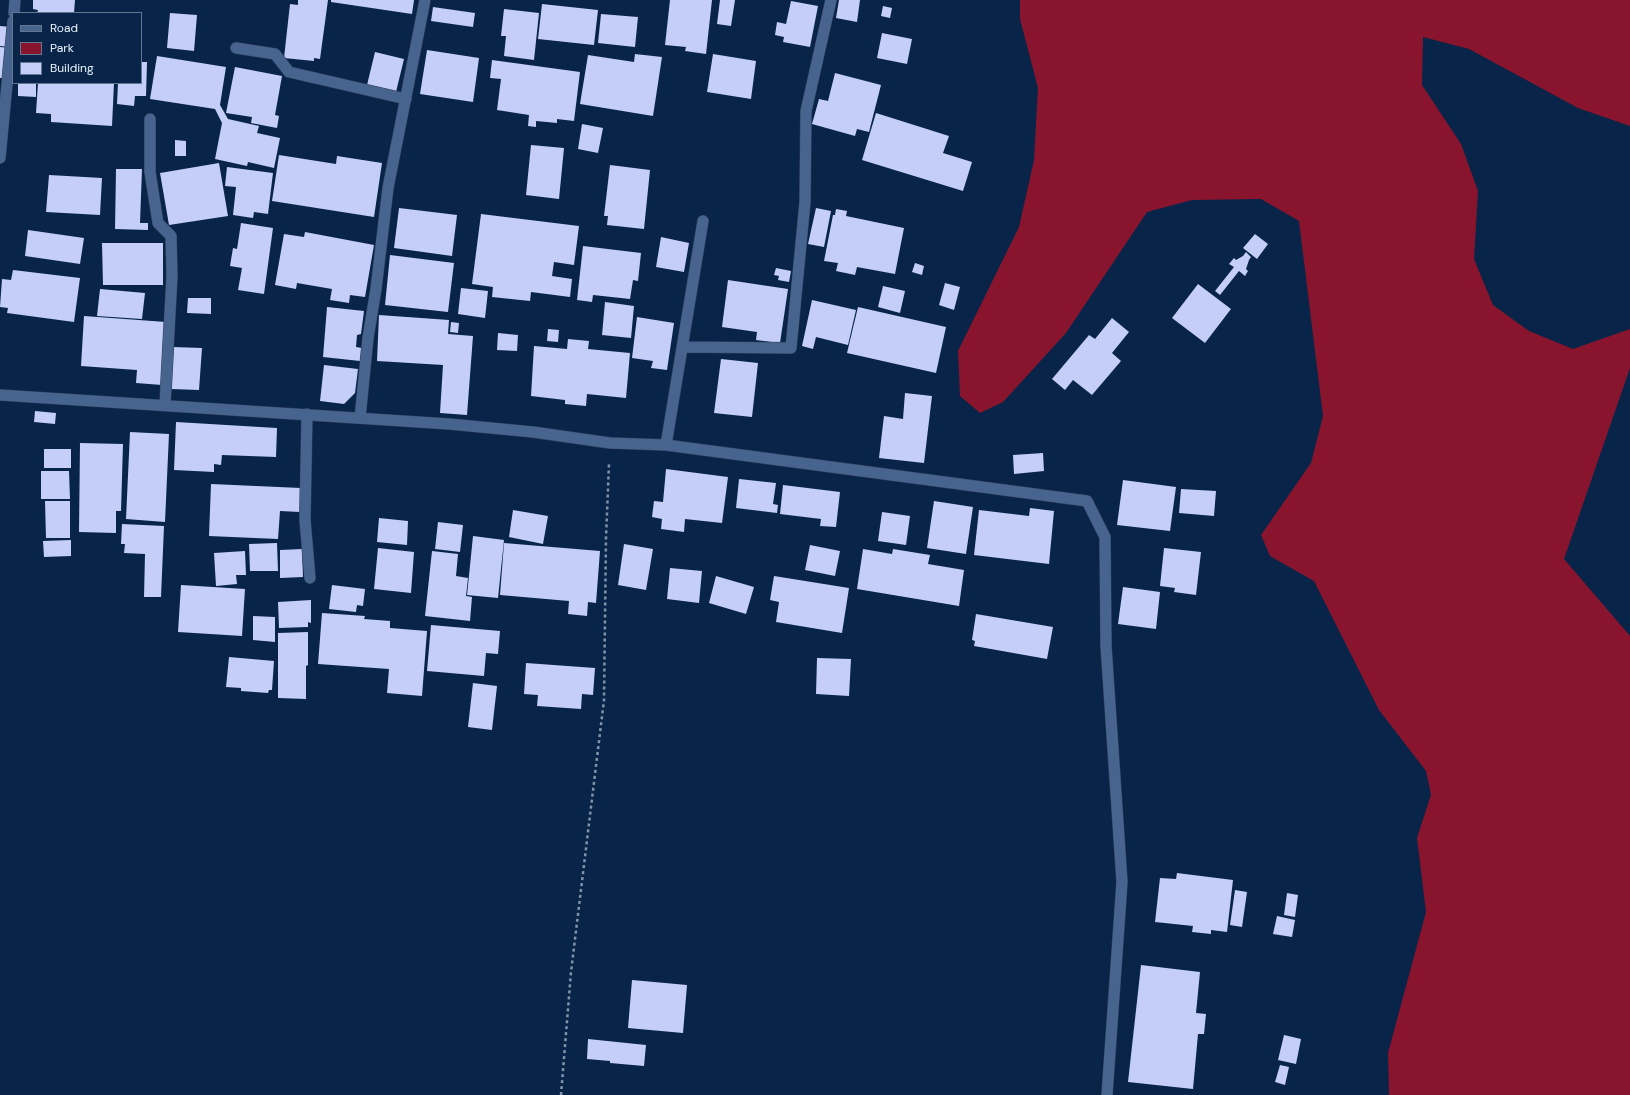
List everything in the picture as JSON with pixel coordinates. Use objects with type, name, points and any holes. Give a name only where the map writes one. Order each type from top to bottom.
[{"type":"street","points":[[14,12],[15,0]]},
{"type":"street","points":[[360,418],[368,338],[376,288],[388,188],[425,0]]},
{"type":"street","points":[[682,347],[791,348],[805,202],[806,111],[831,0]]},
{"type":"street","points":[[0,158],[12,32]]},
{"type":"street","points":[[236,48],[275,54],[289,72],[406,99]]},
{"type":"street","points":[[150,119],[150,172],[158,223],[171,236],[172,276],[165,405]]},
{"type":"street","points":[[666,445],[703,221]]},
{"type":"street","points":[[0,395],[449,424],[610,443],[666,445],[1087,501],[1104,537],[1106,646],[1122,882],[1107,1095]]},
{"type":"street","points":[[307,414],[305,520],[310,578]]},
{"type":"path","points":[[561,1095],[571,972],[604,700],[606,538],[610,443]]},
{"type":"green space","points":[[1020,0],[1630,0],[1630,126],[1578,108],[1469,49],[1423,37],[1422,85],[1461,144],[1478,191],[1474,259],[1493,305],[1529,331],[1573,349],[1630,329],[1630,368],[1564,559],[1630,636],[1630,1095],[1389,1095],[1388,1053],[1426,912],[1417,838],[1431,795],[1426,771],[1379,710],[1314,581],[1270,556],[1261,535],[1311,463],[1323,416],[1299,221],[1261,199],[1192,200],[1147,212],[1066,333],[1003,402],[980,413],[960,396],[958,351],[1019,227],[1034,160],[1038,88],[1020,19]]},
{"type":"building","points":[[33,0],[75,0],[74,12],[37,12],[38,10],[33,9]]},
{"type":"building","points":[[298,0],[328,0],[320,59],[314,58],[314,61],[284,58],[290,4],[298,5]]},
{"type":"building","points":[[331,0],[414,0],[412,14],[331,2]]},
{"type":"building","points":[[670,0],[712,0],[706,54],[685,51],[686,47],[665,45]]},
{"type":"building","points":[[720,0],[735,0],[731,26],[717,24]]},
{"type":"building","points":[[839,0],[860,0],[857,22],[836,18]]},
{"type":"building","points":[[791,1],[818,6],[810,47],[783,42],[784,37],[775,35],[777,22],[786,24]]},
{"type":"building","points":[[542,4],[598,10],[594,45],[538,39]]},
{"type":"building","points":[[883,6],[892,8],[890,18],[881,16]]},
{"type":"building","points":[[433,7],[475,13],[473,27],[431,21]]},
{"type":"building","points":[[504,9],[539,13],[534,60],[504,56],[506,36],[501,36]]},
{"type":"building","points":[[170,13],[197,15],[194,51],[167,48]]},
{"type":"building","points":[[601,14],[638,17],[635,47],[598,43]]},
{"type":"building","points":[[0,26],[12,27],[10,47],[0,46]]},
{"type":"building","points":[[882,33],[912,39],[907,64],[877,58]]},
{"type":"building","points":[[0,47],[11,48],[9,78],[0,78]]},
{"type":"building","points":[[427,50],[479,58],[473,102],[420,94]]},
{"type":"building","points":[[375,52],[404,59],[396,92],[367,85]]},
{"type":"building","points":[[635,54],[662,57],[653,116],[580,104],[588,55],[634,62]]},
{"type":"building","points":[[713,54],[756,61],[751,99],[707,92]]},
{"type":"building","points":[[157,56],[226,67],[220,105],[228,119],[259,126],[257,133],[280,138],[274,168],[248,162],[247,166],[215,159],[222,123],[215,109],[150,99]]},
{"type":"building","points":[[492,60],[580,72],[574,121],[557,119],[557,123],[536,121],[536,127],[528,126],[529,115],[497,110],[501,79],[490,78]]},
{"type":"building","points":[[142,62],[147,62],[146,96],[135,96],[134,106],[117,104],[118,84],[142,84]]},
{"type":"building","points":[[235,67],[282,76],[275,115],[279,116],[277,128],[251,123],[252,117],[226,113]]},
{"type":"building","points":[[835,73],[881,85],[869,132],[857,129],[855,136],[812,124],[819,99],[828,101]]},
{"type":"building","points":[[18,84],[36,84],[36,97],[18,96]]},
{"type":"building","points":[[38,84],[114,84],[112,126],[51,122],[51,114],[36,113]]},
{"type":"building","points":[[876,113],[949,136],[943,153],[972,162],[963,191],[862,160]]},
{"type":"building","points":[[582,124],[603,128],[598,153],[578,149]]},
{"type":"building","points":[[175,140],[186,141],[186,156],[175,156]]},
{"type":"building","points":[[531,145],[564,148],[559,199],[526,195]]},
{"type":"building","points":[[279,155],[336,164],[337,156],[382,163],[374,217],[272,201]]},
{"type":"building","points":[[219,163],[228,216],[169,225],[160,173]]},
{"type":"building","points":[[610,165],[650,170],[644,229],[607,225],[608,216],[604,216]]},
{"type":"building","points":[[227,167],[273,173],[268,214],[254,212],[253,218],[233,215],[236,187],[225,186]]},
{"type":"building","points":[[116,169],[142,169],[140,223],[148,223],[148,230],[115,229]]},
{"type":"building","points":[[49,175],[102,178],[100,215],[46,212]]},
{"type":"building","points":[[399,208],[457,215],[452,256],[394,248]]},
{"type":"building","points":[[816,208],[831,211],[824,247],[808,244]]},
{"type":"building","points":[[836,209],[847,211],[846,216],[904,228],[895,274],[857,267],[855,275],[836,271],[838,263],[824,261],[833,215],[835,215]]},
{"type":"building","points":[[481,214],[579,226],[574,265],[554,262],[552,276],[572,279],[570,297],[531,292],[530,301],[492,297],[493,287],[472,284]]},
{"type":"building","points":[[241,223],[273,228],[264,294],[238,290],[242,268],[230,266],[233,248],[237,249]]},
{"type":"building","points":[[28,230],[84,238],[80,264],[25,256]]},
{"type":"building","points":[[305,232],[374,245],[365,297],[350,295],[349,303],[330,300],[332,289],[297,283],[296,289],[275,285],[284,234],[304,237]]},
{"type":"building","points":[[1255,234],[1268,244],[1257,259],[1243,248]]},
{"type":"building","points":[[661,237],[689,243],[684,272],[656,267]]},
{"type":"building","points":[[102,243],[163,243],[163,285],[103,285]]},
{"type":"building","points":[[583,246],[641,253],[638,281],[633,280],[630,299],[593,295],[592,302],[577,300]]},
{"type":"building","points":[[1246,252],[1251,257],[1246,269],[1248,271],[1245,276],[1239,271],[1220,295],[1215,291],[1234,267],[1229,264],[1234,258],[1236,260],[1243,256]]},
{"type":"building","points":[[390,255],[454,263],[448,312],[385,305]]},
{"type":"building","points":[[915,263],[924,266],[922,275],[912,272]]},
{"type":"building","points":[[776,268],[791,271],[789,282],[778,280],[779,276],[774,275]]},
{"type":"building","points":[[13,270],[80,278],[74,322],[7,313],[8,308],[0,307],[2,279],[11,280]]},
{"type":"building","points":[[728,280],[788,289],[780,343],[756,340],[757,332],[722,327]]},
{"type":"building","points":[[945,283],[960,287],[954,310],[939,305]]},
{"type":"building","points":[[1198,284],[1231,309],[1205,343],[1172,318]]},
{"type":"building","points":[[883,286],[905,291],[900,313],[878,307]]},
{"type":"building","points":[[461,288],[488,291],[485,318],[458,314]]},
{"type":"building","points":[[100,289],[145,293],[142,319],[97,316]]},
{"type":"building","points":[[188,298],[211,298],[211,314],[187,313]]},
{"type":"building","points":[[812,300],[856,310],[848,345],[816,337],[813,349],[802,346]]},
{"type":"building","points":[[605,302],[634,306],[631,338],[602,335]]},
{"type":"building","points":[[327,307],[364,311],[361,334],[357,335],[356,347],[362,348],[360,361],[323,357]]},
{"type":"building","points":[[858,307],[946,327],[936,373],[847,353]]},
{"type":"building","points":[[379,315],[449,320],[448,334],[473,336],[467,415],[440,413],[443,365],[377,361]]},
{"type":"building","points":[[84,316],[166,322],[162,385],[136,383],[137,370],[81,366]]},
{"type":"building","points":[[637,317],[674,323],[667,370],[651,368],[653,361],[632,358]]},
{"type":"building","points":[[1112,318],[1129,332],[1112,353],[1121,361],[1092,395],[1073,380],[1065,390],[1052,379],[1089,335],[1095,339]]},
{"type":"building","points":[[451,322],[459,323],[458,333],[450,332]]},
{"type":"building","points":[[548,329],[559,330],[558,342],[547,341]]},
{"type":"building","points":[[498,333],[518,335],[517,351],[497,350]]},
{"type":"building","points":[[568,339],[589,341],[588,349],[630,353],[626,398],[587,394],[586,406],[565,404],[565,400],[531,396],[534,346],[567,349]]},
{"type":"building","points":[[173,347],[202,348],[199,390],[171,389]]},
{"type":"building","points":[[721,359],[758,363],[752,417],[714,413]]},
{"type":"building","points":[[324,365],[358,369],[355,393],[344,404],[320,401]]},
{"type":"building","points":[[905,393],[932,396],[924,463],[879,458],[884,416],[903,419]]},
{"type":"building","points":[[35,411],[56,413],[55,424],[34,422]]},
{"type":"building","points":[[176,422],[277,428],[276,457],[222,455],[221,465],[214,464],[214,472],[174,470]]},
{"type":"building","points":[[130,432],[169,434],[165,522],[126,519]]},
{"type":"building","points":[[80,443],[123,444],[121,511],[116,511],[116,533],[79,532]]},
{"type":"building","points":[[44,449],[71,449],[71,468],[44,468]]},
{"type":"building","points":[[1043,453],[1044,471],[1014,474],[1013,455]]},
{"type":"building","points":[[666,469],[728,477],[722,523],[685,519],[684,532],[661,529],[662,519],[652,517],[654,501],[663,502]]},
{"type":"building","points":[[41,471],[69,471],[70,499],[41,499]]},
{"type":"building","points":[[739,479],[776,483],[773,504],[778,505],[777,513],[736,508]]},
{"type":"building","points":[[1123,480],[1176,487],[1170,531],[1117,525]]},
{"type":"building","points":[[211,484],[301,488],[300,512],[280,511],[278,539],[209,536]]},
{"type":"building","points":[[783,485],[840,492],[836,527],[820,526],[821,519],[780,514]]},
{"type":"building","points":[[1181,489],[1216,491],[1214,516],[1179,513]]},
{"type":"building","points":[[45,501],[70,501],[70,538],[46,538]]},
{"type":"building","points":[[934,501],[973,507],[966,554],[927,548]]},
{"type":"building","points":[[1030,508],[1054,511],[1049,564],[974,555],[979,510],[1029,516]]},
{"type":"building","points":[[513,510],[548,516],[543,544],[509,537]]},
{"type":"building","points":[[882,512],[910,516],[906,545],[878,541]]},
{"type":"building","points":[[379,518],[408,521],[407,545],[377,542]]},
{"type":"building","points":[[438,522],[463,525],[460,552],[435,549]]},
{"type":"building","points":[[122,524],[164,526],[161,597],[144,597],[145,554],[124,553],[125,544],[121,544]]},
{"type":"building","points":[[473,536],[504,540],[498,598],[467,595]]},
{"type":"building","points":[[71,540],[71,556],[44,557],[43,541]]},
{"type":"building","points":[[277,543],[278,571],[250,571],[249,544]]},
{"type":"building","points":[[504,543],[600,551],[596,603],[588,602],[587,616],[568,614],[569,601],[500,595]]},
{"type":"building","points":[[624,544],[653,549],[646,590],[618,585]]},
{"type":"building","points":[[810,545],[840,551],[835,576],[805,570]]},
{"type":"building","points":[[378,548],[414,552],[411,593],[374,589]]},
{"type":"building","points":[[1164,548],[1201,552],[1196,595],[1174,592],[1175,588],[1160,586]]},
{"type":"building","points":[[302,549],[303,577],[280,578],[280,550]]},
{"type":"building","points":[[863,549],[892,554],[893,549],[930,555],[928,564],[964,570],[959,606],[857,589]]},
{"type":"building","points":[[245,551],[246,575],[236,575],[237,584],[216,586],[214,553]]},
{"type":"building","points":[[432,551],[458,554],[456,576],[468,578],[466,596],[472,597],[470,621],[425,616]]},
{"type":"building","points":[[670,568],[702,571],[699,603],[667,599]]},
{"type":"building","points":[[716,576],[754,587],[746,614],[709,603]]},
{"type":"building","points":[[774,576],[849,588],[842,633],[776,622],[779,602],[770,600]]},
{"type":"building","points":[[181,585],[245,589],[242,636],[178,632]]},
{"type":"building","points":[[332,585],[365,589],[363,606],[357,605],[356,612],[329,609]]},
{"type":"building","points":[[1123,587],[1160,592],[1156,629],[1118,624]]},
{"type":"building","points":[[311,600],[311,623],[308,622],[308,627],[279,628],[278,602]]},
{"type":"building","points":[[322,613],[365,616],[364,619],[390,621],[390,628],[427,631],[422,696],[387,693],[389,669],[318,664]]},
{"type":"building","points":[[976,614],[1053,627],[1047,659],[974,646],[975,641],[972,640]]},
{"type":"building","points":[[253,616],[275,617],[275,642],[253,640]]},
{"type":"building","points":[[431,625],[500,631],[498,654],[486,653],[484,676],[427,671]]},
{"type":"building","points":[[308,632],[306,699],[278,698],[278,633]]},
{"type":"building","points":[[229,657],[274,661],[272,690],[269,690],[268,693],[241,691],[241,688],[226,687]]},
{"type":"building","points":[[817,658],[851,659],[849,696],[816,694]]},
{"type":"building","points":[[526,663],[595,668],[593,695],[582,694],[581,709],[537,706],[538,695],[524,694]]},
{"type":"building","points":[[473,683],[497,686],[492,730],[468,727]]},
{"type":"building","points":[[1177,873],[1233,880],[1227,932],[1211,930],[1211,934],[1192,932],[1193,926],[1155,922],[1160,878],[1176,879]]},
{"type":"building","points":[[1235,890],[1247,892],[1242,927],[1230,925]]},
{"type":"building","points":[[1287,893],[1298,895],[1295,917],[1284,915]]},
{"type":"building","points":[[1277,916],[1295,920],[1292,937],[1273,934]]},
{"type":"building","points":[[1141,965],[1200,972],[1196,1013],[1206,1014],[1204,1034],[1198,1034],[1193,1089],[1128,1082]]},
{"type":"building","points":[[632,980],[687,985],[683,1033],[628,1028]]},
{"type":"building","points":[[1284,1035],[1301,1039],[1296,1064],[1278,1060]]},
{"type":"building","points":[[588,1039],[646,1045],[644,1066],[587,1059]]},
{"type":"building","points":[[1280,1065],[1289,1067],[1285,1085],[1275,1082]]}]
